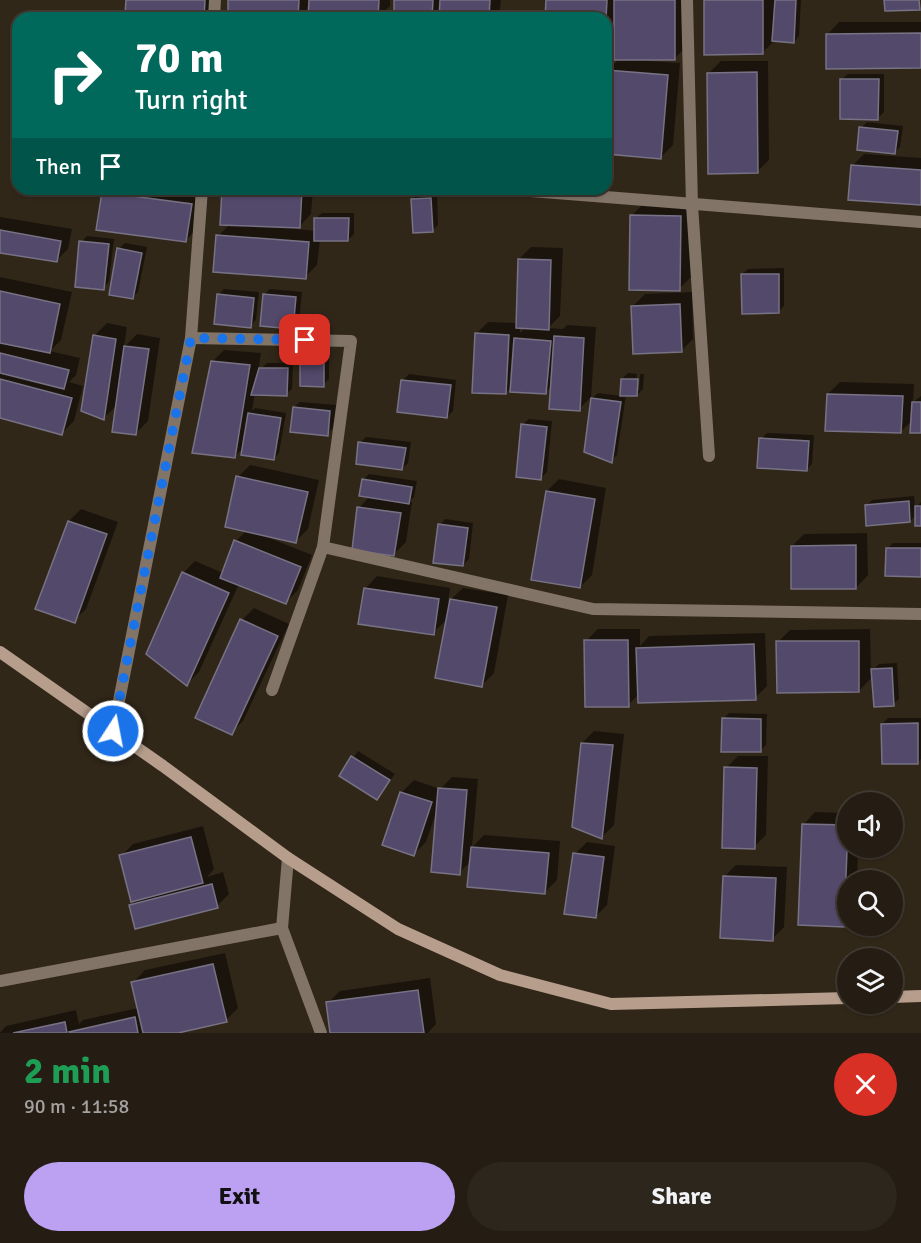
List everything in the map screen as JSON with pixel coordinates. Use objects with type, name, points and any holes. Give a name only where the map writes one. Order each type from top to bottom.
[{"type":"main road","points":[[0,652],[288,858],[398,929],[500,975],[611,1004],[837,998]]},
{"type":"main road","points":[[903,997],[921,996]]},
{"type":"street","points":[[687,0],[692,204],[709,456]]},
{"type":"street","points":[[113,731],[191,338],[202,195]]},
{"type":"street","points":[[580,195],[921,222]]},
{"type":"street","points":[[191,338],[351,341],[323,548],[272,690]]},
{"type":"street","points":[[323,548],[593,609],[921,614]]},
{"type":"street","points":[[288,858],[282,928],[321,1033]]},
{"type":"street","points":[[0,981],[282,928]]},
{"type":"building","points":[[126,0],[205,0],[204,12],[125,12]]},
{"type":"building","points":[[228,0],[299,0],[298,12],[228,12]]},
{"type":"building","points":[[309,0],[379,0],[378,12],[308,12]]},
{"type":"building","points":[[394,0],[433,0],[432,12],[394,12]]},
{"type":"building","points":[[440,0],[490,0],[489,12],[439,12]]},
{"type":"building","points":[[546,0],[607,0],[606,12],[545,12]]},
{"type":"building","points":[[614,0],[675,0],[675,60],[614,60]]},
{"type":"building","points":[[704,0],[763,0],[763,54],[704,55]]},
{"type":"building","points":[[775,0],[796,0],[794,43],[772,41]]},
{"type":"building","points":[[884,0],[919,0],[920,10],[885,11]]},
{"type":"building","points":[[921,33],[921,68],[826,69],[826,34]]},
{"type":"building","points":[[612,70],[668,75],[661,159],[612,155]]},
{"type":"building","points":[[757,72],[758,173],[708,174],[707,73]]},
{"type":"building","points":[[840,79],[879,79],[878,120],[840,119]]},
{"type":"building","points":[[859,127],[898,131],[895,154],[857,150]]},
{"type":"building","points":[[851,165],[921,170],[921,205],[848,200]]},
{"type":"building","points":[[102,195],[124,195],[192,204],[186,242],[96,230]]},
{"type":"building","points":[[222,195],[302,195],[300,228],[220,225]]},
{"type":"building","points":[[431,198],[433,232],[413,233],[411,199]]},
{"type":"building","points":[[630,215],[681,216],[680,291],[629,290]]},
{"type":"building","points":[[314,218],[349,218],[348,241],[314,241]]},
{"type":"building","points":[[0,230],[61,241],[57,262],[0,253]]},
{"type":"building","points":[[216,235],[309,242],[306,279],[213,272]]},
{"type":"building","points":[[79,241],[109,244],[104,290],[75,287]]},
{"type":"building","points":[[117,248],[142,253],[133,299],[109,295]]},
{"type":"building","points":[[518,259],[551,260],[549,330],[516,328]]},
{"type":"building","points":[[741,274],[779,274],[779,313],[742,314]]},
{"type":"building","points":[[0,291],[60,304],[50,353],[0,343]]},
{"type":"building","points":[[217,294],[254,298],[251,328],[214,324]]},
{"type":"building","points":[[263,294],[296,297],[293,329],[260,326]]},
{"type":"building","points":[[680,304],[682,352],[633,354],[631,306]]},
{"type":"building","points":[[475,333],[509,335],[506,394],[472,393]]},
{"type":"building","points":[[93,335],[116,339],[104,420],[81,411]]},
{"type":"building","points":[[554,336],[584,338],[580,411],[549,409]]},
{"type":"building","points":[[514,338],[551,341],[546,394],[510,392]]},
{"type":"building","points":[[124,346],[149,349],[136,435],[112,432]]},
{"type":"building","points":[[0,353],[69,370],[64,389],[0,373]]},
{"type":"building","points":[[211,361],[250,365],[235,458],[192,453]]},
{"type":"building","points":[[300,363],[324,363],[324,387],[300,386]]},
{"type":"building","points":[[259,368],[288,368],[287,396],[251,395]]},
{"type":"building","points":[[0,379],[72,398],[62,435],[0,418]]},
{"type":"building","points":[[621,379],[638,379],[637,396],[620,396]]},
{"type":"building","points":[[401,380],[451,385],[447,418],[397,412]]},
{"type":"building","points":[[827,394],[903,396],[901,433],[825,431]]},
{"type":"building","points":[[591,398],[621,402],[612,463],[584,452]]},
{"type":"building","points":[[912,402],[921,402],[921,433],[910,433]]},
{"type":"building","points":[[293,407],[330,411],[328,436],[290,432]]},
{"type":"building","points":[[248,413],[281,418],[274,460],[241,455]]},
{"type":"building","points":[[521,424],[547,427],[541,480],[516,477]]},
{"type":"building","points":[[759,438],[809,441],[807,471],[757,468]]},
{"type":"building","points":[[358,442],[406,448],[402,470],[356,464]]},
{"type":"building","points":[[236,476],[308,492],[296,543],[225,527]]},
{"type":"building","points":[[362,479],[412,487],[409,504],[359,496]]},
{"type":"building","points":[[546,491],[595,499],[580,588],[531,580]]},
{"type":"building","points":[[909,501],[910,522],[866,526],[865,505]]},
{"type":"building","points":[[915,506],[921,506],[921,526],[915,526]]},
{"type":"building","points":[[357,507],[401,513],[394,556],[352,550]]},
{"type":"building","points":[[68,521],[107,534],[75,623],[35,609]]},
{"type":"building","points":[[438,524],[468,528],[463,566],[433,563]]},
{"type":"building","points":[[234,540],[301,567],[286,604],[220,578]]},
{"type":"building","points":[[856,545],[856,589],[791,589],[791,546]]},
{"type":"building","points":[[886,548],[921,548],[921,577],[885,576]]},
{"type":"building","points":[[182,572],[229,593],[187,686],[146,654]]},
{"type":"building","points":[[364,588],[439,599],[434,635],[358,624]]},
{"type":"building","points":[[450,599],[497,607],[482,687],[435,678]]},
{"type":"building","points":[[240,619],[278,636],[232,735],[195,718]]},
{"type":"building","points":[[584,640],[628,640],[629,707],[585,707]]},
{"type":"building","points":[[776,641],[859,641],[859,692],[777,693]]},
{"type":"building","points":[[754,644],[756,700],[638,703],[636,648]]},
{"type":"building","points":[[892,668],[894,706],[874,707],[871,669]]},
{"type":"building","points":[[722,718],[761,719],[761,752],[721,752]]},
{"type":"building","points":[[918,723],[918,764],[882,764],[881,724]]},
{"type":"building","points":[[581,743],[613,745],[602,839],[572,827]]},
{"type":"building","points":[[351,756],[390,780],[377,800],[339,776]]},
{"type":"building","points":[[724,767],[757,768],[755,849],[722,848]]},
{"type":"building","points":[[438,788],[467,790],[460,875],[431,872]]},
{"type":"building","points":[[400,792],[432,802],[414,856],[382,845]]},
{"type":"building","points":[[802,824],[837,825],[837,858],[847,858],[846,870],[837,870],[837,927],[798,925]]},
{"type":"building","points":[[191,837],[203,883],[131,902],[119,855]]},
{"type":"building","points":[[471,847],[549,853],[545,894],[467,887]]},
{"type":"building","points":[[573,853],[604,857],[596,918],[564,914]]},
{"type":"building","points":[[723,876],[776,878],[773,941],[720,938]]},
{"type":"building","points":[[212,884],[218,908],[135,929],[129,905]]},
{"type":"building","points":[[213,964],[227,1022],[178,1033],[143,1033],[131,982]]},
{"type":"building","points":[[418,990],[424,1033],[330,1033],[326,1002]]},
{"type":"building","points":[[135,1017],[138,1033],[69,1032]]},
{"type":"building","points":[[65,1022],[67,1033],[13,1033]]},
{"type":"route","points":[[113,731],[191,338],[305,340]]}]
